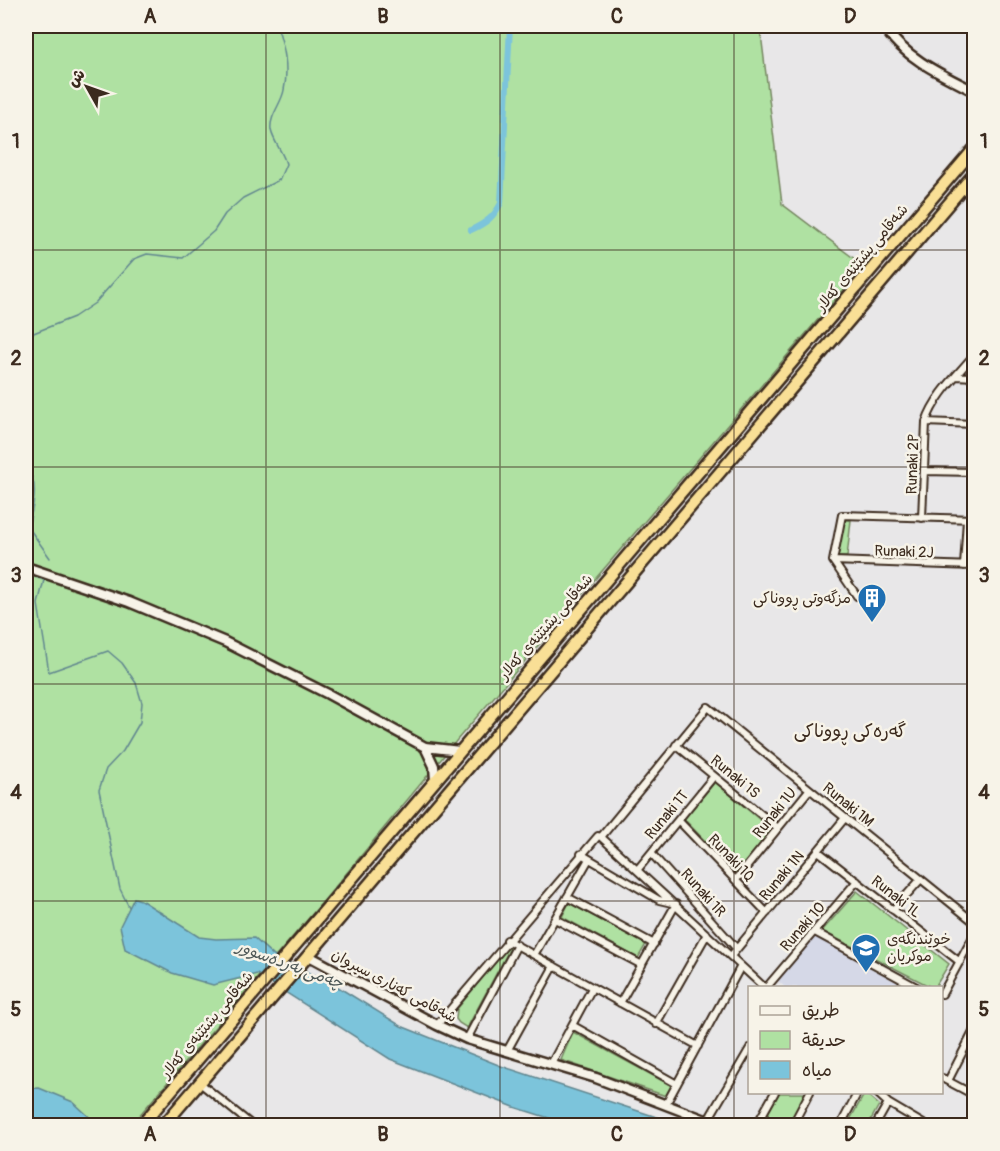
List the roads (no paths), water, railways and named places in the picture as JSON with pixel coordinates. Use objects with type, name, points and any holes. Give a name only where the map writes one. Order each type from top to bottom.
[{"type":"highway","name":"شەقامی پشتێنەی کەلار","points":[[141,1125],[975,149]]},
{"type":"highway","name":"شەقامی پشتێنەی کەلار","points":[[163,1125],[975,174]]},
{"type":"highway","points":[[662,514],[667,523],[676,525]]},
{"type":"street","points":[[882,26],[924,65],[975,91]]},
{"type":"street","name":"Runaki 2P","points":[[922,518],[928,414],[975,355]]},
{"type":"street","points":[[956,376],[975,377]]},
{"type":"street","points":[[926,423],[975,423]]},
{"type":"street","points":[[925,471],[975,472]]},
{"type":"street","points":[[857,596],[833,561],[842,515],[975,519]]},
{"type":"street","points":[[964,566],[967,519]]},
{"type":"street","name":"Runaki 2J","points":[[833,561],[975,566]]},
{"type":"street","points":[[26,567],[135,605],[225,642],[328,694],[425,747],[460,751]]},
{"type":"street","name":"Runaki 1M","points":[[676,745],[708,707],[975,922]]},
{"type":"street","points":[[602,837],[676,745]]},
{"type":"street","name":"Runaki 1S","points":[[676,745],[778,828]]},
{"type":"street","points":[[425,747],[432,759],[435,780]]},
{"type":"street","name":"Runaki 1T","points":[[638,869],[714,776]]},
{"type":"street","name":"Runaki 1U","points":[[735,880],[809,790]]},
{"type":"street","name":"Runaki 1N","points":[[731,956],[845,818]]},
{"type":"street","name":"Runaki 1Q","points":[[678,820],[767,913]]},
{"type":"street","points":[[437,1025],[594,837],[602,837],[764,986]]},
{"type":"street","name":"Runaki 1L","points":[[818,851],[960,962]]},
{"type":"street","name":"Runaki 1R","points":[[651,853],[737,949]]},
{"type":"street","points":[[581,854],[659,900],[676,904]]},
{"type":"street","points":[[534,956],[589,859]]},
{"type":"street","points":[[893,910],[921,879]]},
{"type":"street","name":"Runaki 1O","points":[[766,986],[857,881]]},
{"type":"street","points":[[567,897],[654,944]]},
{"type":"street","points":[[620,1004],[676,904]]},
{"type":"street","points":[[555,919],[642,965]]},
{"type":"street","points":[[815,932],[916,986]]},
{"type":"street","points":[[656,1024],[707,934]]},
{"type":"street","points":[[943,992],[975,935]]},
{"type":"street","points":[[507,940],[698,1046]]},
{"type":"street","points":[[467,1039],[517,945]]},
{"type":"street","name":"شەقامی کەناری سیروان","points":[[306,960],[467,1039],[596,1078],[721,1125]]},
{"type":"street","points":[[507,1051],[554,966]]},
{"type":"street","points":[[666,1104],[741,966]]},
{"type":"street","points":[[551,1064],[592,988]]},
{"type":"street","points":[[572,1025],[677,1084]]},
{"type":"street","points":[[975,1030],[972,1043],[945,1079],[975,1095]]},
{"type":"street","points":[[708,1120],[748,1051]]},
{"type":"street","points":[[200,1083],[253,1125]]},
{"type":"street","points":[[756,1125],[774,1094]]},
{"type":"street","points":[[792,1125],[809,1094]]},
{"type":"street","points":[[840,1125],[857,1094]]},
{"type":"street","points":[[881,1094],[888,1103],[926,1125]]},
{"type":"street","points":[[875,1125],[888,1103]]},
{"type":"water","points":[[134,898],[141,900],[199,937],[254,938],[274,956],[338,987],[401,1026],[501,1066],[681,1125],[571,1125],[514,1107],[390,1059],[257,974],[213,985],[172,973],[125,949],[120,926]]},
{"type":"water","points":[[39,1088],[73,1102],[98,1125],[26,1125],[26,1089]]},
{"type":"waterway","points":[[26,336],[74,317],[95,303],[134,259],[147,254],[183,258],[214,231],[225,214],[243,198],[279,180],[286,164],[272,134],[271,125],[283,95],[286,65],[277,26]]},
{"type":"waterway","points":[[471,230],[489,219],[501,203],[510,26]]},
{"type":"waterway","points":[[26,468],[31,474],[34,489],[28,528]]},
{"type":"waterway","points":[[26,524],[50,558]]},
{"type":"waterway","name":"چەمی بەردەسوور","points":[[26,574],[44,580],[38,604],[49,672],[108,651],[122,663],[136,683],[142,703],[140,722],[123,751],[106,769],[99,790],[120,889],[129,907]]},
{"type":"place","name":"مزگەوتی ڕووناکی","points":[[872,624]]},
{"type":"place","name":"خوێندنگەی موکریان","points":[[866,974]]},
{"type":"district","name":"گەرەکی ڕووناکی","points":[[850,731]]}]
